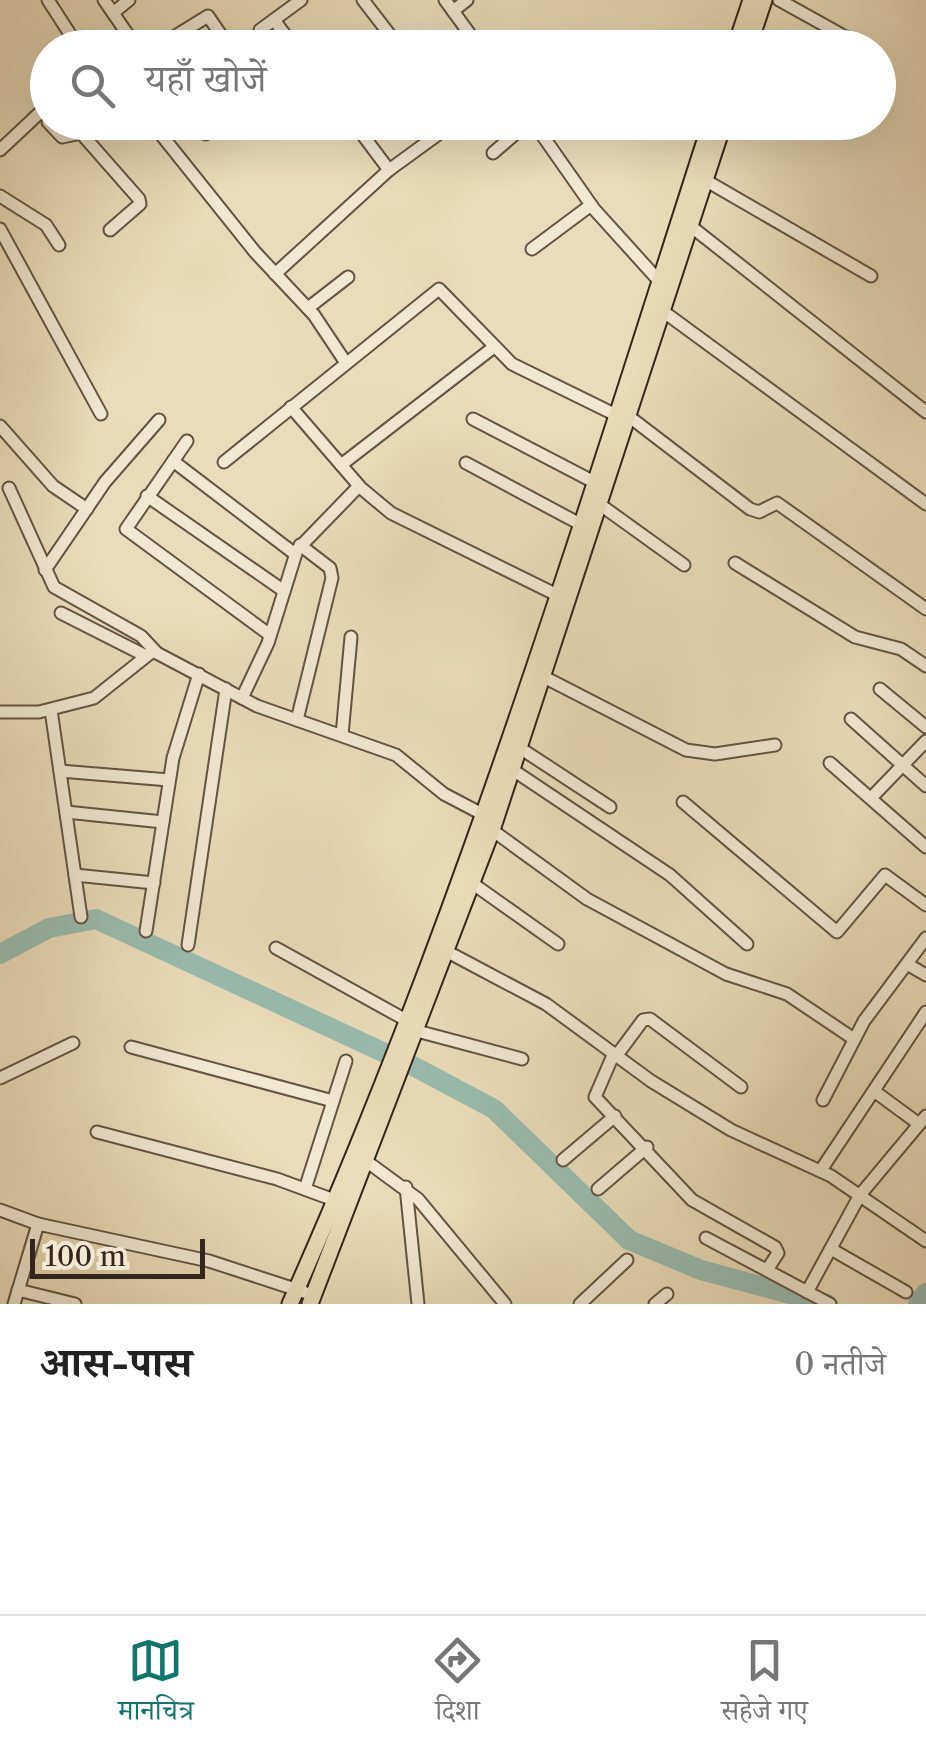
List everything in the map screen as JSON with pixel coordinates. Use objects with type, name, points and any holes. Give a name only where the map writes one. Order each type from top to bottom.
[{"type":"main road","points":[[742,30],[751,0]]},
{"type":"main road","points":[[754,30],[764,0]]},
{"type":"main road","points":[[408,1033],[472,882],[580,524],[623,416],[659,308],[706,140]]},
{"type":"main road","points":[[659,308],[660,282],[705,180],[718,140]]},
{"type":"main road","points":[[312,1299],[488,822],[513,770],[602,506],[623,416]]},
{"type":"main road","points":[[293,1297],[334,1200],[361,1158]]},
{"type":"street","points":[[48,0],[68,30]]},
{"type":"street","points":[[104,0],[125,30]]},
{"type":"street","points":[[113,13],[129,0]]},
{"type":"street","points":[[260,30],[301,0]]},
{"type":"street","points":[[364,0],[386,30]]},
{"type":"street","points":[[467,0],[449,6],[467,30]]},
{"type":"street","points":[[779,0],[832,30]]},
{"type":"street","points":[[185,30],[208,16],[218,30]]},
{"type":"street","points":[[274,20],[282,30]]},
{"type":"street","points":[[0,150],[30,128]]},
{"type":"street","points":[[88,140],[140,199],[140,204],[110,230]]},
{"type":"street","points":[[166,140],[308,308],[346,363]]},
{"type":"street","points":[[366,140],[389,170]]},
{"type":"street","points":[[276,274],[389,170],[430,140]]},
{"type":"street","points":[[493,152],[508,140]]},
{"type":"street","points":[[544,140],[591,205],[660,282]]},
{"type":"street","points":[[705,180],[872,276]]},
{"type":"street","points":[[0,196],[46,225],[59,245]]},
{"type":"street","points":[[532,249],[591,205]]},
{"type":"street","points":[[685,222],[926,412]]},
{"type":"street","points":[[0,229],[101,414]]},
{"type":"street","points":[[308,308],[348,276]]},
{"type":"street","points":[[224,462],[439,289],[512,364],[623,416],[750,509],[759,512],[777,503],[926,609]]},
{"type":"street","points":[[659,308],[926,504]]},
{"type":"street","points":[[341,465],[494,347]]},
{"type":"street","points":[[291,408],[359,486],[391,513],[557,596]]},
{"type":"street","points":[[473,419],[594,482]]},
{"type":"street","points":[[45,570],[87,509],[160,420]]},
{"type":"street","points":[[0,426],[54,486],[87,509]]},
{"type":"street","points":[[187,441],[126,526],[127,532],[270,635]]},
{"type":"street","points":[[172,461],[298,550],[330,568],[332,578],[297,720]]},
{"type":"street","points":[[466,464],[580,524]]},
{"type":"street","points":[[242,698],[270,635],[298,550],[359,486]]},
{"type":"street","points":[[9,488],[45,570],[61,592],[142,636],[150,654]]},
{"type":"street","points":[[147,496],[284,590]]},
{"type":"street","points":[[602,506],[684,565]]},
{"type":"street","points":[[735,564],[855,637],[901,650],[926,666]]},
{"type":"street","points":[[61,613],[199,674],[242,698],[396,755],[587,899],[726,974],[787,994],[854,1040]]},
{"type":"street","points":[[342,735],[351,638]]},
{"type":"street","points":[[0,712],[51,710],[94,698],[150,654]]},
{"type":"street","points":[[146,931],[170,780],[199,674]]},
{"type":"street","points":[[544,677],[686,750],[716,754],[775,746]]},
{"type":"street","points":[[880,689],[926,727]]},
{"type":"street","points":[[188,944],[226,690]]},
{"type":"street","points":[[51,710],[81,917]]},
{"type":"street","points":[[850,720],[926,786]]},
{"type":"street","points":[[870,798],[926,740]]},
{"type":"street","points":[[520,748],[610,807]]},
{"type":"street","points":[[830,763],[926,847]]},
{"type":"street","points":[[513,770],[670,876],[747,944]]},
{"type":"street","points":[[60,771],[170,780]]},
{"type":"street","points":[[683,802],[838,932],[885,874],[926,905]]},
{"type":"street","points":[[66,812],[163,822]]},
{"type":"street","points":[[75,875],[154,883]]},
{"type":"street","points":[[472,882],[558,944]]},
{"type":"street","points":[[823,1100],[854,1040],[926,938]]},
{"type":"street","points":[[276,948],[408,1033],[522,1059]]},
{"type":"street","points":[[446,951],[546,1004],[731,1130],[821,1170],[926,1241]]},
{"type":"street","points":[[906,964],[926,975]]},
{"type":"street","points":[[821,1170],[926,1012]]},
{"type":"street","points":[[741,1087],[650,1019],[642,1020],[616,1054],[595,1097],[692,1200],[778,1250],[767,1270]]},
{"type":"street","points":[[0,1078],[73,1043]]},
{"type":"street","points":[[131,1047],[333,1101]]},
{"type":"street","points":[[306,1189],[346,1061]]},
{"type":"street","points":[[808,1292],[860,1196],[923,1120],[874,1091]]},
{"type":"street","points":[[563,1160],[615,1116]]},
{"type":"street","points":[[97,1132],[334,1200]]},
{"type":"street","points":[[598,1190],[647,1148]]},
{"type":"street","points":[[361,1158],[406,1187],[505,1304]]},
{"type":"street","points":[[406,1187],[418,1304]]},
{"type":"street","points":[[0,1210],[38,1224],[209,1261],[293,1297],[312,1299]]},
{"type":"street","points":[[14,1304],[38,1224]]},
{"type":"street","points":[[706,1238],[830,1304]]},
{"type":"street","points":[[831,1249],[906,1292]]},
{"type":"street","points":[[580,1304],[627,1260]]},
{"type":"street","points":[[18,1290],[76,1304]]},
{"type":"street","points":[[655,1304],[667,1294]]},
{"type":"waterway","points":[[0,954],[49,928],[96,919],[415,1067],[494,1109],[629,1240],[701,1270],[827,1304]]},
{"type":"waterway","points":[[918,1304],[926,1293]]}]
